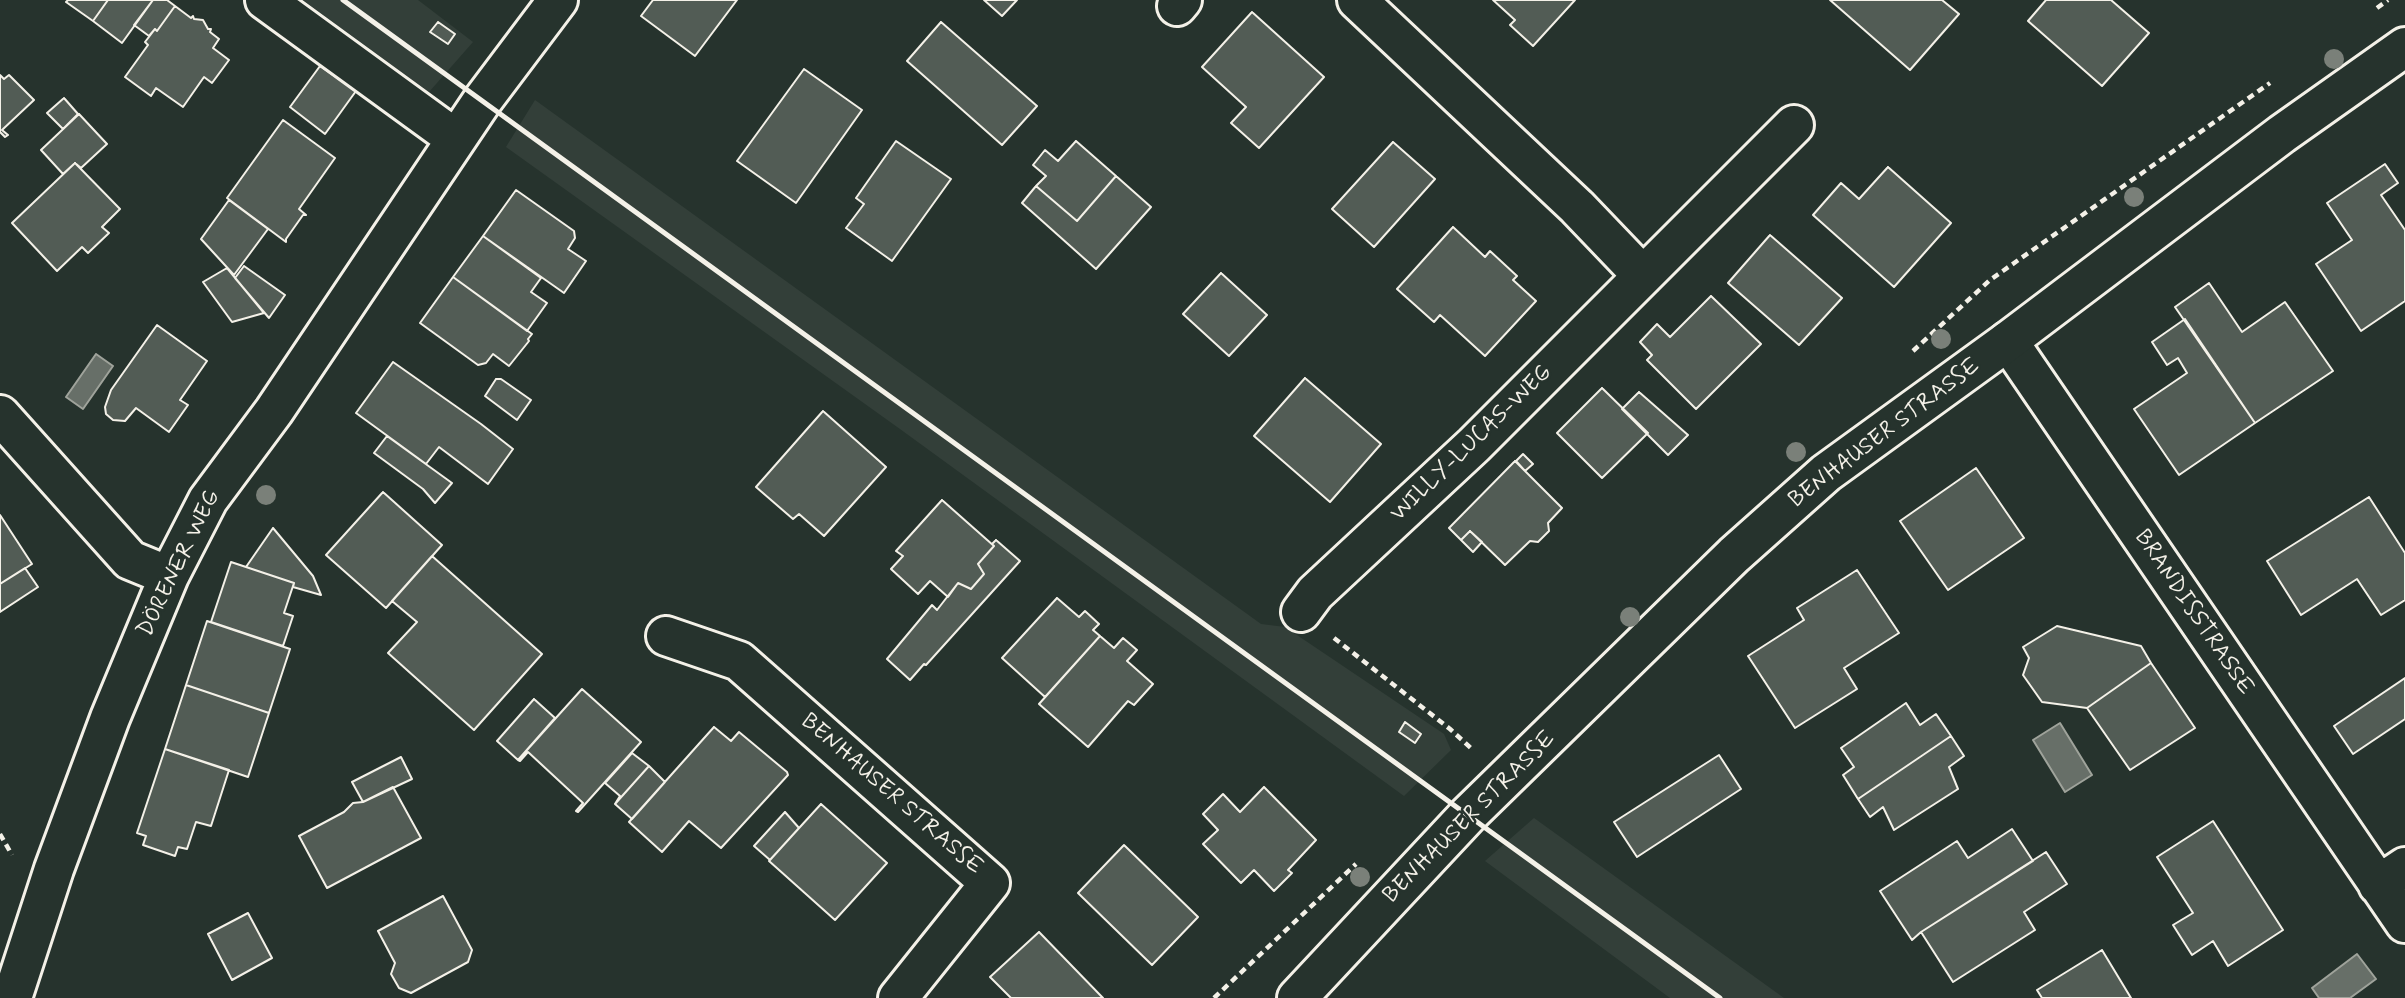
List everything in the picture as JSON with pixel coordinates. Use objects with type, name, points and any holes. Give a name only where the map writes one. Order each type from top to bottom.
[{"type":"street","points":[[265,0],[456,139]]},
{"type":"street","name":"DÖRENER WEG","points":[[12,998],[54,869],[110,718],[169,576],[208,500],[274,411],[456,139],[558,0]]},
{"type":"street","points":[[1357,0],[1577,207],[1643,276]]},
{"type":"street","name":"BENHAUSER STRASSE","points":[[1297,998],[1468,815],[1638,652],[1734,555],[1826,473],[2008,341],[2282,134],[2405,47]]},
{"type":"street","name":"WILLY-LUCAS-WEG","points":[[1301,612],[1315,593],[1474,446],[1794,125]]},
{"type":"street","name":"BRANDISSTRASSE","points":[[2008,341],[2392,876],[2405,923]]},
{"type":"street","points":[[0,415],[130,560],[169,576]]},
{"type":"street","name":"BENHAUSER STRASSE","points":[[666,636],[739,661],[990,883],[898,998]]},
{"type":"path","points":[[1301,612],[1450,729],[1475,752]]},
{"type":"shaded area","points":[[303,0],[418,0],[473,42],[429,92]]},
{"type":"shaded area","points":[[535,100],[1261,624],[1285,627],[1444,734],[1451,750],[1404,796],[900,429],[506,147]]},
{"type":"shaded area","points":[[96,354],[113,366],[83,409],[66,397]]},
{"type":"shaded area","points":[[2060,723],[2092,775],[2065,792],[2033,740]]},
{"type":"shaded area","points":[[1534,818],[1784,998],[1670,998],[1485,861]]},
{"type":"shaded area","points":[[2357,954],[2376,979],[2350,998],[2319,998],[2312,988]]},
{"type":"building","points":[[108,0],[93,21],[66,2]]},
{"type":"building","points":[[108,0],[153,0],[122,43],[93,21]]},
{"type":"building","points":[[153,0],[167,0],[175,6],[157,31],[155,29],[149,36],[134,25]]},
{"type":"building","points":[[653,0],[737,0],[695,56],[641,16]]},
{"type":"building","points":[[984,0],[1017,0],[1002,16]]},
{"type":"building","points":[[1493,0],[1575,0],[1533,46],[1510,25],[1515,20]]},
{"type":"building","points":[[1830,0],[1942,0],[1959,14],[1910,70]]},
{"type":"building","points":[[2046,0],[2111,0],[2149,33],[2102,86],[2028,21]]},
{"type":"building","points":[[175,6],[191,18],[193,16],[194,19],[203,20],[208,29],[211,29],[210,32],[219,39],[213,48],[229,60],[212,83],[204,77],[183,107],[156,88],[151,96],[125,77],[148,45],[145,42],[155,29],[157,31]]},
{"type":"building","points":[[1252,12],[1324,77],[1259,148],[1231,123],[1246,107],[1202,67]]},
{"type":"building","points":[[438,22],[455,34],[448,44],[430,32]]},
{"type":"building","points":[[941,22],[1037,106],[1002,145],[907,61]]},
{"type":"building","points":[[320,66],[356,91],[325,134],[290,107]]},
{"type":"building","points":[[804,69],[862,110],[796,203],[737,161]]},
{"type":"building","points":[[0,75],[4,79],[9,75],[34,100],[2,130],[8,135],[5,137],[0,132]]},
{"type":"building","points":[[64,98],[78,114],[63,129],[47,113]]},
{"type":"building","points":[[79,114],[107,144],[81,168],[75,163],[63,174],[41,150]]},
{"type":"building","points":[[283,120],[335,158],[299,209],[306,215],[303,215],[286,242],[227,198]]},
{"type":"building","points":[[896,141],[951,179],[892,261],[846,228],[864,204],[856,198]]},
{"type":"building","points":[[1076,141],[1116,176],[1077,221],[1036,186],[1046,176],[1033,165],[1045,150],[1058,161]]},
{"type":"building","points":[[1393,142],[1435,179],[1374,247],[1332,209]]},
{"type":"building","points":[[75,163],[120,209],[102,227],[109,233],[88,253],[82,247],[57,271],[12,223]]},
{"type":"building","points":[[2385,164],[2398,183],[2381,195],[2405,230],[2405,301],[2361,331],[2316,264],[2352,240],[2327,203]]},
{"type":"building","points":[[1888,167],[1951,223],[1894,287],[1813,215],[1841,183],[1859,199]]},
{"type":"building","points":[[1116,176],[1151,207],[1096,269],[1022,203],[1036,186],[1077,221]]},
{"type":"building","points":[[516,190],[574,231],[575,238],[568,249],[586,261],[564,293],[483,236]]},
{"type":"building","points":[[229,200],[268,229],[234,275],[201,239]]},
{"type":"building","points":[[1453,227],[1485,257],[1490,251],[1517,276],[1513,280],[1536,301],[1485,356],[1440,315],[1434,322],[1397,289]]},
{"type":"building","points":[[1770,235],[1842,298],[1799,345],[1728,283]]},
{"type":"building","points":[[483,236],[541,278],[531,292],[547,303],[527,331],[453,277]]},
{"type":"building","points":[[244,266],[285,295],[269,318],[235,278]]},
{"type":"building","points":[[227,268],[264,313],[232,322],[203,282]]},
{"type":"building","points":[[1221,273],[1267,315],[1229,356],[1183,314]]},
{"type":"building","points":[[453,277],[532,334],[509,366],[493,354],[486,363],[478,365],[420,323]]},
{"type":"building","points":[[2209,283],[2242,332],[2285,302],[2333,371],[2255,423],[2175,307]]},
{"type":"building","points":[[1711,296],[1761,344],[1696,409],[1647,360],[1652,355],[1640,342],[1657,324],[1670,337]]},
{"type":"building","points":[[2185,319],[2255,423],[2179,475],[2134,409],[2187,373],[2178,358],[2167,365],[2152,342]]},
{"type":"building","points":[[157,325],[207,361],[180,400],[188,405],[169,432],[136,408],[125,421],[113,420],[106,414],[105,407],[111,390]]},
{"type":"building","points":[[393,362],[513,449],[488,484],[439,447],[426,464],[356,413]]},
{"type":"building","points":[[1305,378],[1381,444],[1330,502],[1254,436]]},
{"type":"building","points":[[496,379],[501,379],[531,400],[517,420],[485,396]]},
{"type":"building","points":[[1602,388],[1648,433],[1602,478],[1557,433]]},
{"type":"building","points":[[1639,392],[1688,435],[1668,455],[1622,409]]},
{"type":"building","points":[[823,411],[886,467],[824,536],[799,514],[793,519],[756,487]]},
{"type":"building","points":[[387,436],[452,483],[435,503],[423,489],[374,453]]},
{"type":"building","points":[[1523,454],[1533,464],[1525,471],[1516,461]]},
{"type":"building","points":[[1515,461],[1562,508],[1548,523],[1549,531],[1538,542],[1530,541],[1505,565],[1470,531],[1461,540],[1449,528]]},
{"type":"building","points":[[1976,468],[2024,538],[1948,590],[1900,521]]},
{"type":"building","points":[[383,492],[442,545],[386,608],[326,555]]},
{"type":"building","points":[[2369,497],[2405,553],[2405,600],[2381,615],[2357,579],[2301,615],[2267,561]]},
{"type":"building","points":[[942,500],[994,546],[978,564],[984,574],[971,589],[958,583],[948,597],[930,581],[918,594],[891,569],[903,556],[896,551]]},
{"type":"building","points":[[0,515],[32,564],[0,584]]},
{"type":"building","points":[[273,528],[313,576],[321,595],[293,587],[294,583],[246,567]]},
{"type":"building","points":[[1470,531],[1482,542],[1473,552],[1461,540]]},
{"type":"building","points":[[996,540],[1020,561],[910,680],[887,659],[932,605],[937,610],[958,583],[971,589],[984,574],[978,564]]},
{"type":"building","points":[[432,556],[542,654],[474,730],[388,653],[417,622],[392,601]]},
{"type":"building","points":[[231,562],[294,583],[284,613],[293,616],[283,646],[211,622]]},
{"type":"building","points":[[25,568],[38,587],[0,612],[0,584]]},
{"type":"building","points":[[1857,570],[1899,633],[1844,668],[1857,689],[1795,728],[1748,656],[1804,620],[1797,608]]},
{"type":"building","points":[[1057,598],[1079,617],[1085,611],[1099,624],[1093,630],[1100,636],[1045,697],[1002,658]]},
{"type":"building","points":[[207,621],[290,649],[269,713],[186,685]]},
{"type":"building","points":[[2057,626],[2141,646],[2151,663],[2087,708],[2042,702],[2023,675],[2029,658],[2023,647]]},
{"type":"building","points":[[1100,636],[1114,648],[1123,638],[1137,650],[1127,661],[1153,684],[1134,705],[1128,701],[1088,747],[1039,704]]},
{"type":"building","points":[[2151,663],[2195,728],[2130,770],[2087,708]]},
{"type":"building","points":[[2405,678],[2405,719],[2353,754],[2334,726]]},
{"type":"building","points":[[186,685],[269,713],[248,777],[165,749]]},
{"type":"building","points":[[582,689],[641,742],[578,812],[576,811],[583,803],[528,752],[518,760]]},
{"type":"building","points":[[534,699],[555,718],[518,760],[497,741]]},
{"type":"building","points":[[1906,703],[1920,725],[1936,714],[1951,736],[1858,799],[1843,775],[1854,767],[1841,748]]},
{"type":"building","points":[[1405,722],[1421,734],[1415,743],[1399,732]]},
{"type":"building","points":[[714,727],[731,741],[739,732],[788,775],[721,848],[689,821],[662,852],[629,822]]},
{"type":"building","points":[[1951,736],[1964,756],[1949,767],[1958,789],[1894,830],[1883,807],[1870,817],[1858,799]]},
{"type":"building","points":[[165,749],[229,770],[211,826],[196,822],[187,849],[178,847],[175,856],[143,845],[146,836],[137,833]]},
{"type":"building","points":[[632,753],[649,766],[615,804],[620,796],[605,783]]},
{"type":"building","points":[[1719,755],[1741,789],[1637,857],[1614,822]]},
{"type":"building","points":[[401,757],[412,779],[363,802],[352,782]]},
{"type":"building","points":[[649,766],[665,782],[632,819],[615,804]]},
{"type":"building","points":[[393,787],[421,838],[327,888],[299,836],[344,812],[353,803],[363,802]]},
{"type":"building","points":[[1264,787],[1316,840],[1288,870],[1292,873],[1274,891],[1254,870],[1241,883],[1203,844],[1218,830],[1203,814],[1223,794],[1240,812]]},
{"type":"building","points":[[821,804],[887,863],[835,920],[769,861]]},
{"type":"building","points":[[785,812],[799,828],[770,860],[754,846]]},
{"type":"building","points":[[2213,821],[2283,930],[2228,966],[2213,941],[2192,955],[2173,925],[2193,913],[2157,857]]},
{"type":"building","points":[[2012,829],[2033,861],[1912,940],[1880,891],[1957,841],[1968,858]]},
{"type":"building","points":[[1124,845],[1198,917],[1152,965],[1078,893]]},
{"type":"building","points":[[2046,852],[2067,884],[2024,912],[2035,930],[1953,982],[1921,932]]},
{"type":"building","points":[[443,896],[472,950],[468,962],[411,993],[399,988],[391,974],[395,963],[378,931]]},
{"type":"building","points":[[248,913],[272,958],[232,980],[208,934]]},
{"type":"building","points":[[1039,932],[1103,998],[1011,998],[990,977]]},
{"type":"building","points":[[2102,950],[2131,998],[2042,998],[2037,990]]},
{"type":"railway","points":[[343,0],[1720,998]]}]
